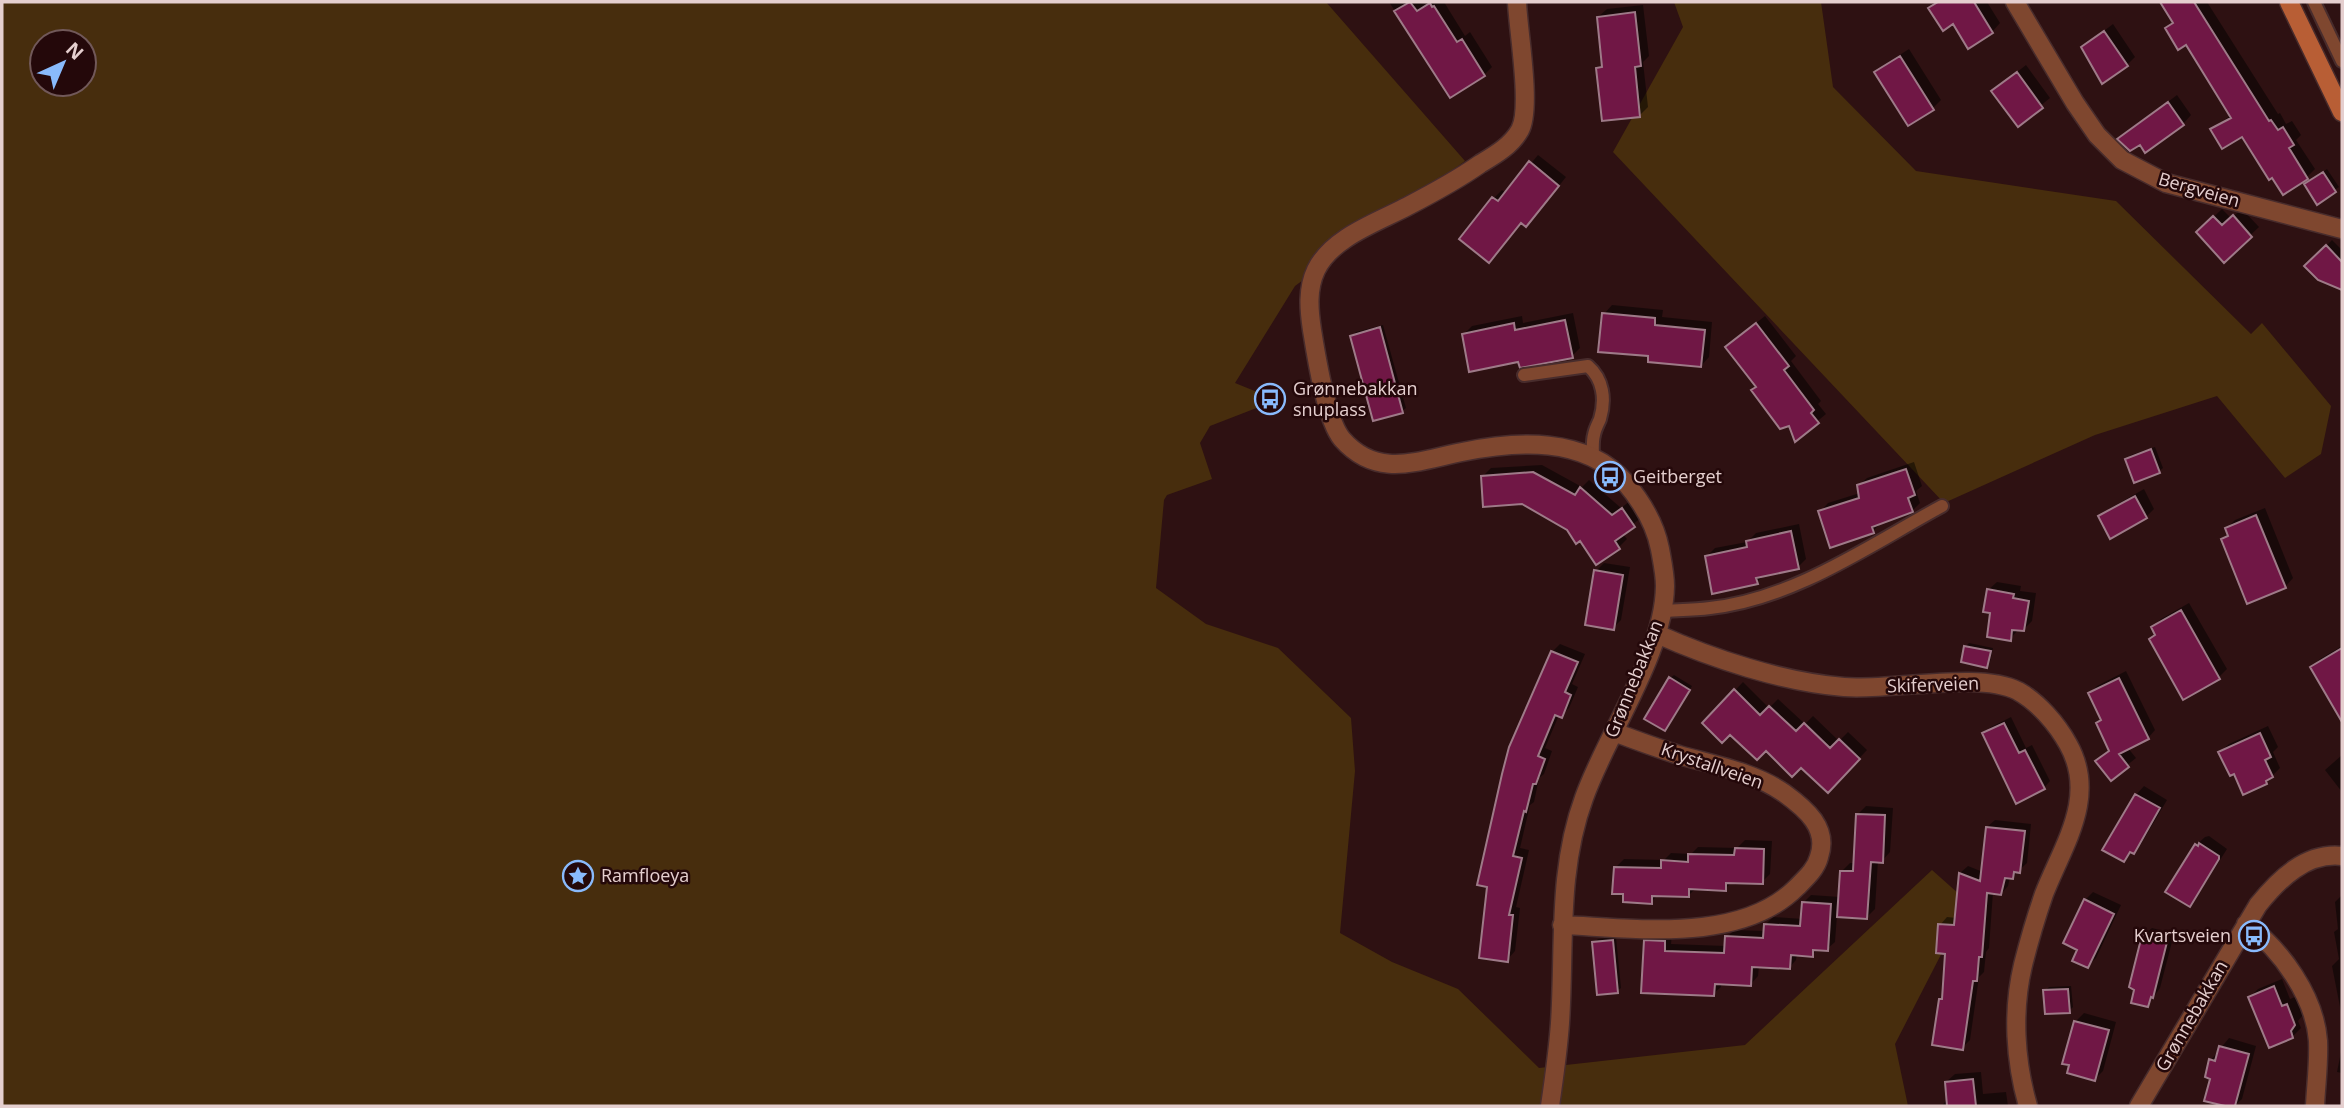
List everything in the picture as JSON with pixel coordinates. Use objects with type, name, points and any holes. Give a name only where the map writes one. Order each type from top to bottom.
[{"type":"main road","points":[[2289,2],[2342,112]]},
{"type":"street","name":"Grønnebakkan","points":[[1516,2],[1524,106],[1522,127],[1508,146],[1478,166],[1347,238],[1328,253],[1316,270],[1308,298],[1332,422],[1346,443],[1373,461],[1411,464],[1462,452],[1527,444],[1565,447],[1593,458],[1616,473],[1636,495],[1654,525],[1665,585],[1657,634],[1583,799],[1574,831],[1564,887],[1560,1023],[1550,1106]]},
{"type":"street","name":"Bergveien","points":[[2015,2],[2075,103],[2097,135],[2122,160],[2166,183],[2342,229]]},
{"type":"street","name":"Skiferveien","points":[[1657,634],[1699,653],[1786,676],[1845,687],[1976,682],[2001,685],[2030,700],[2060,730],[2071,750],[2081,789],[2078,813],[2044,895],[2023,966],[2018,995],[2018,1058],[2028,1106]]},
{"type":"street","name":"Krystallveien","points":[[1562,925],[1675,929],[1730,922],[1755,913],[1793,891],[1818,863],[1822,850],[1823,839],[1812,817],[1782,792],[1741,772],[1614,732]]},
{"type":"street","name":"Grønnebakkan","points":[[2139,1106],[2246,925],[2273,887],[2306,862],[2321,857],[2342,856]]},
{"type":"street","points":[[2246,925],[2260,934],[2284,959],[2312,1013],[2318,1039],[2315,1106]]},
{"type":"lane","points":[[2314,2],[2342,61]]},
{"type":"lane","points":[[1524,375],[1588,366],[1594,371],[1601,381],[1603,401],[1594,435],[1593,458]]},
{"type":"lane","points":[[1662,611],[1712,608],[1755,598],[1805,581],[1942,506]]},
{"type":"shaded area","points":[[2,2],[1326,2],[1465,161],[1295,286],[1235,383],[1277,400],[1210,426],[1200,443],[1212,479],[1167,495],[1164,500],[1156,588],[1206,624],[1278,648],[1351,718],[1355,771],[1340,933],[1392,962],[1458,989],[1539,1068],[1745,1045],[1932,870],[1968,902],[1895,1044],[1908,1106],[2,1106]]},
{"type":"shaded area","points":[[1674,2],[1821,2],[1833,87],[1916,171],[2116,201],[2251,334],[2262,323],[2331,406],[2321,454],[2285,478],[2217,396],[2095,435],[1944,503],[1613,152],[1683,27]]},
{"type":"building","points":[[1410,2],[1417,11],[1430,3],[1434,6],[1457,42],[1462,39],[1485,76],[1450,98],[1394,11]]},
{"type":"building","points":[[1938,2],[1974,2],[1993,33],[1968,49],[1953,24],[1943,31],[1928,8]]},
{"type":"building","points":[[2160,2],[2194,2],[2269,121],[2271,120],[2278,130],[2283,127],[2294,145],[2289,148],[2308,179],[2283,195],[2272,178],[2269,180],[2242,137],[2222,149],[2210,129],[2231,118],[2186,45],[2178,50],[2165,28],[2173,23]]},
{"type":"building","points":[[1635,12],[1641,66],[1635,67],[1640,117],[1602,121],[1596,68],[1602,67],[1597,17]]},
{"type":"building","points":[[2104,31],[2128,66],[2102,84],[2081,47]]},
{"type":"building","points":[[1900,56],[1934,110],[1908,126],[1874,72]]},
{"type":"building","points":[[2017,72],[2043,108],[2018,127],[1991,91]]},
{"type":"building","points":[[2168,102],[2184,125],[2145,153],[2140,145],[2130,151],[2117,139]]},
{"type":"building","points":[[1529,161],[1559,186],[1526,227],[1521,223],[1489,263],[1459,239],[1492,197],[1498,201]]},
{"type":"building","points":[[2323,172],[2336,192],[2317,205],[2304,184]]},
{"type":"building","points":[[2233,215],[2252,237],[2224,263],[2196,232],[2213,216],[2222,225]]},
{"type":"building","points":[[2326,245],[2342,262],[2342,290],[2318,280],[2304,266]]},
{"type":"building","points":[[1602,313],[1655,318],[1655,325],[1705,330],[1701,367],[1648,362],[1648,356],[1598,352]]},
{"type":"building","points":[[1565,320],[1573,358],[1520,368],[1518,362],[1469,372],[1462,334],[1514,323],[1515,330]]},
{"type":"building","points":[[1756,323],[1789,366],[1784,370],[1814,410],[1811,413],[1819,423],[1795,442],[1789,426],[1780,429],[1751,390],[1756,387],[1725,347]]},
{"type":"building","points":[[1380,327],[1403,413],[1373,421],[1350,336]]},
{"type":"building","points":[[2151,449],[2160,473],[2134,483],[2125,459]]},
{"type":"building","points":[[1906,469],[1915,495],[1908,498],[1913,512],[1872,527],[1874,533],[1830,548],[1818,511],[1859,498],[1857,485]]},
{"type":"building","points":[[1533,472],[1575,495],[1580,487],[1612,515],[1622,508],[1635,527],[1615,541],[1620,549],[1596,565],[1580,541],[1576,544],[1567,530],[1522,504],[1483,507],[1481,476]]},
{"type":"building","points":[[2135,496],[2147,518],[2110,539],[2098,516]]},
{"type":"building","points":[[2256,515],[2286,588],[2247,604],[2221,539],[2228,536],[2225,528]]},
{"type":"building","points":[[1791,531],[1799,569],[1756,578],[1758,584],[1712,594],[1705,556],[1747,547],[1746,541]]},
{"type":"building","points":[[1594,570],[1623,575],[1614,630],[1585,625]]},
{"type":"building","points":[[1987,589],[2014,594],[2013,598],[2029,601],[2024,631],[2012,630],[2011,641],[1987,637],[1990,613],[1983,612]]},
{"type":"building","points":[[2181,610],[2220,679],[2183,700],[2149,639],[2155,635],[2151,627]]},
{"type":"building","points":[[1964,646],[1991,651],[1987,668],[1961,662]]},
{"type":"building","points":[[2342,648],[2342,722],[2310,667]]},
{"type":"building","points":[[1551,651],[1578,662],[1565,692],[1571,695],[1562,718],[1555,715],[1538,756],[1545,759],[1536,784],[1533,784],[1526,812],[1524,811],[1513,856],[1522,858],[1509,915],[1513,915],[1508,962],[1479,958],[1487,887],[1477,885],[1502,774],[1509,747]]},
{"type":"building","points":[[1669,677],[1690,690],[1665,731],[1644,719]]},
{"type":"building","points":[[2119,678],[2149,739],[2119,754],[2129,767],[2111,781],[2095,761],[2109,751],[2096,723],[2101,720],[2088,693]]},
{"type":"building","points":[[1734,689],[1760,715],[1769,706],[1796,731],[1804,723],[1830,748],[1839,739],[1860,759],[1828,793],[1801,768],[1792,777],[1766,751],[1757,760],[1730,735],[1722,743],[1702,723]]},
{"type":"building","points":[[2004,723],[2019,753],[2025,750],[2045,789],[2016,804],[1982,733]]},
{"type":"building","points":[[2260,733],[2271,757],[2265,760],[2273,777],[2266,781],[2267,784],[2243,795],[2234,774],[2230,776],[2218,752]]},
{"type":"building","points":[[2135,794],[2160,808],[2134,854],[2130,852],[2124,862],[2102,850]]},
{"type":"building","points":[[1856,814],[1885,815],[1883,863],[1871,862],[1867,919],[1837,917],[1840,871],[1853,871]]},
{"type":"building","points":[[1986,827],[2025,831],[2020,873],[2014,872],[2013,879],[2005,878],[2001,895],[1987,893],[1982,957],[1979,957],[1977,981],[1973,981],[1963,1050],[1932,1045],[1939,999],[1942,999],[1945,954],[1936,953],[1938,924],[1954,925],[1959,873],[1980,881]]},
{"type":"building","points":[[2199,843],[2219,856],[2219,859],[2190,907],[2165,892],[2195,844],[2198,846]]},
{"type":"building","points":[[1735,848],[1764,849],[1763,884],[1726,883],[1726,891],[1689,889],[1689,897],[1652,896],[1652,904],[1623,902],[1623,894],[1612,894],[1614,867],[1661,868],[1661,860],[1688,862],[1688,854],[1734,855]]},
{"type":"building","points":[[2084,899],[2114,914],[2088,968],[2072,961],[2077,950],[2063,943]]},
{"type":"building","points":[[1802,902],[1831,904],[1828,951],[1813,950],[1813,957],[1791,955],[1790,969],[1752,967],[1751,986],[1715,984],[1714,996],[1641,993],[1644,940],[1665,941],[1665,951],[1724,953],[1725,936],[1763,938],[1764,924],[1800,926]]},
{"type":"building","points":[[2142,935],[2167,942],[2153,998],[2151,997],[2148,1007],[2131,1003],[2134,990],[2129,987]]},
{"type":"building","points":[[1613,940],[1618,993],[1597,995],[1592,942]]},
{"type":"building","points":[[2274,986],[2282,1006],[2287,1004],[2295,1025],[2291,1031],[2293,1038],[2269,1048],[2248,997]]},
{"type":"building","points":[[2068,989],[2070,1013],[2045,1014],[2043,990]]},
{"type":"building","points":[[2074,1021],[2109,1030],[2095,1081],[2067,1073],[2069,1065],[2062,1064]]},
{"type":"building","points":[[2219,1046],[2249,1054],[2235,1106],[2204,1101],[2210,1079],[2205,1077],[2209,1059],[2215,1061]]},
{"type":"building","points":[[1973,1079],[1976,1106],[1947,1106],[1945,1082]]},
{"type":"place","name":"Grønnebakkan snuplass","points":[[1270,399]]},
{"type":"place","name":"Geitberget","points":[[1610,477]]},
{"type":"place","name":"Ramfloeya","points":[[578,876]]},
{"type":"place","name":"Kvartsveien","points":[[2254,936]]}]
